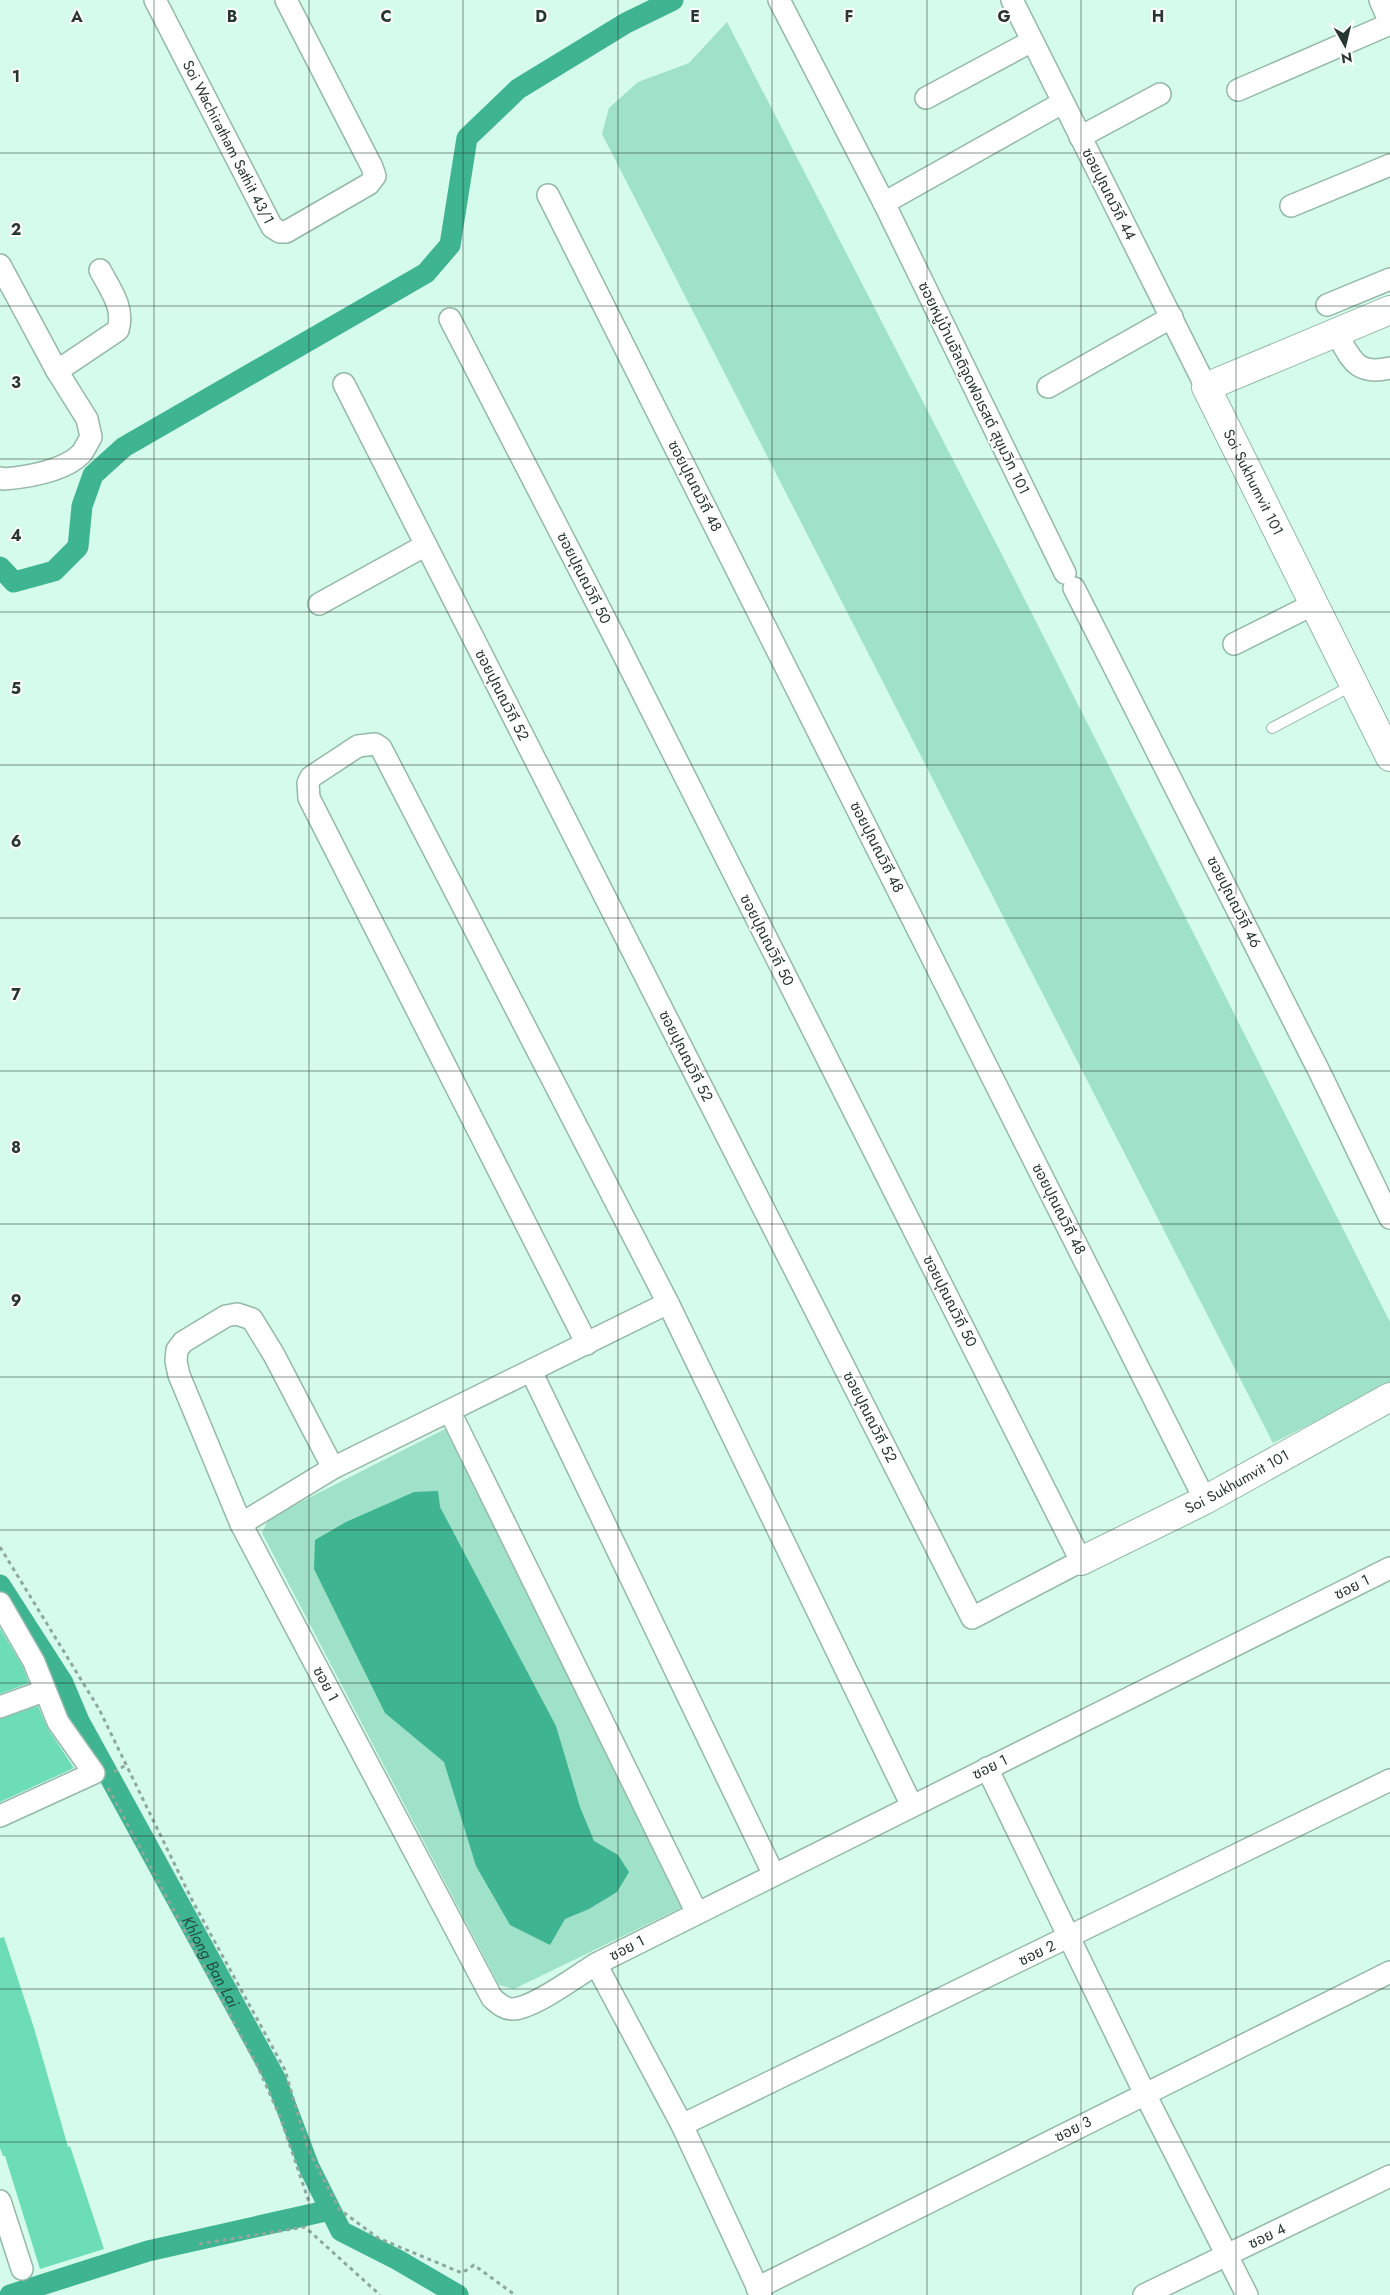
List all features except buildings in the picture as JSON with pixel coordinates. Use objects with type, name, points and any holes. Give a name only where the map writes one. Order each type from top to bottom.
[{"type":"street","name":"Soi Wachiratham Sathit 43/1","points":[[154,0],[272,227],[280,232],[286,232],[329,208],[369,184],[375,176],[286,0]]},
{"type":"street","name":"ซอยหมู่บ้านอัลติจูดฟอเรสต์ สุขุมวิท 101","points":[[779,0],[884,203],[1069,581]]},
{"type":"street","name":"ซอยปุณณวิถี 44","points":[[1012,0],[1206,387]]},
{"type":"street","points":[[1238,90],[1390,23],[1380,0]]},
{"type":"street","points":[[926,98],[1032,41]]},
{"type":"street","points":[[1080,137],[1160,94]]},
{"type":"street","points":[[884,203],[1062,103]]},
{"type":"street","points":[[1291,206],[1390,165]]},
{"type":"street","name":"ซอยปุณณวิถี 48","points":[[548,195],[1206,1500]]},
{"type":"street","points":[[0,265],[57,371],[88,419],[91,437],[80,454],[58,467],[35,476],[0,478]]},
{"type":"street","points":[[57,371],[118,330],[121,319],[120,308],[100,270]]},
{"type":"street","points":[[1326,305],[1390,279]]},
{"type":"street","points":[[1206,387],[1390,310]]},
{"type":"street","points":[[1048,387],[1172,317]]},
{"type":"street","name":"ซอยปุณณวิถี 50","points":[[450,319],[618,644],[1082,1561]]},
{"type":"street","points":[[1336,333],[1354,363],[1360,368],[1370,370],[1390,368]]},
{"type":"street","name":"ซอยปุณณวิถี 52","points":[[344,384],[972,1618],[1082,1561]]},
{"type":"street","name":"Soi Sukhumvit 101","points":[[1206,387],[1390,757]]},
{"type":"street","points":[[319,604],[426,545]]},
{"type":"street","name":"ซอยปุณณวิถี 46","points":[[1069,581],[1320,1073],[1390,1218]]},
{"type":"street","points":[[1234,644],[1314,604]]},
{"type":"street","points":[[587,1344],[309,798],[308,783],[311,777],[358,746],[374,744],[381,748],[668,1303],[912,1806]]},
{"type":"street","points":[[241,1524],[333,1468],[668,1303]]},
{"type":"street","name":"ซอย 1","points":[[333,1468],[274,1356],[252,1319],[236,1314],[226,1316],[183,1342],[177,1350],[178,1375],[241,1524],[492,1998],[502,2007],[513,2009],[531,2004],[596,1964],[1390,1568]]},
{"type":"street","points":[[531,1371],[774,1875]]},
{"type":"street","name":"Soi Sukhumvit 101","points":[[1082,1561],[1206,1500],[1390,1397]]},
{"type":"street","points":[[450,1412],[697,1913]]},
{"type":"street","points":[[0,1603],[34,1662],[58,1722],[94,1773],[0,1816]]},
{"type":"street","points":[[0,1706],[44,1691]]},
{"type":"street","points":[[988,1768],[1145,2094],[1247,2295]]},
{"type":"street","name":"ซอย 2","points":[[682,2125],[1390,1780]]},
{"type":"street","points":[[596,1964],[682,2125],[759,2291]]},
{"type":"street","name":"ซอย 3","points":[[759,2291],[1145,2094],[1390,1972]]},
{"type":"street","name":"ซอย 4","points":[[1144,2295],[1390,2176]]},
{"type":"street","points":[[0,2201],[22,2269]]},
{"type":"lane","points":[[1272,728],[1354,685]]},
{"type":"path","points":[[0,1547],[99,1709],[194,1902],[285,2070],[308,2149],[339,2209],[378,2238],[462,2273],[474,2264],[515,2295]]},
{"type":"path","points":[[120,1769],[126,1765]]},
{"type":"path","points":[[94,1773],[103,1779],[257,2065],[281,2119],[310,2206]]},
{"type":"path","points":[[199,2244],[305,2227],[380,2295]]},
{"type":"shaded area","points":[[727,22],[1016,582],[1390,1322],[1390,1384],[1273,1443],[602,134],[609,108],[638,82],[689,63]]},
{"type":"shaded area","points":[[445,1429],[683,1907],[514,1989],[499,1985],[262,1533],[269,1518]]},
{"type":"shaded area","points":[[438,1491],[440,1507],[556,1726],[580,1807],[594,1841],[618,1855],[629,1872],[617,1892],[589,1909],[565,1919],[550,1945],[510,1925],[476,1866],[444,1762],[385,1713],[314,1569],[315,1540],[346,1522],[414,1492]]},
{"type":"waterway","points":[[0,567],[14,582],[54,571],[78,547],[82,506],[93,475],[124,447],[426,273],[450,245],[467,138],[518,89],[626,23],[673,0]]},
{"type":"waterway","name":"Khlong Ban Lai","points":[[0,1585],[63,1683],[79,1721],[276,2080],[309,2167],[341,2231],[398,2260],[458,2295]]},
{"type":"waterway","points":[[10,2295],[148,2251],[330,2210]]}]
